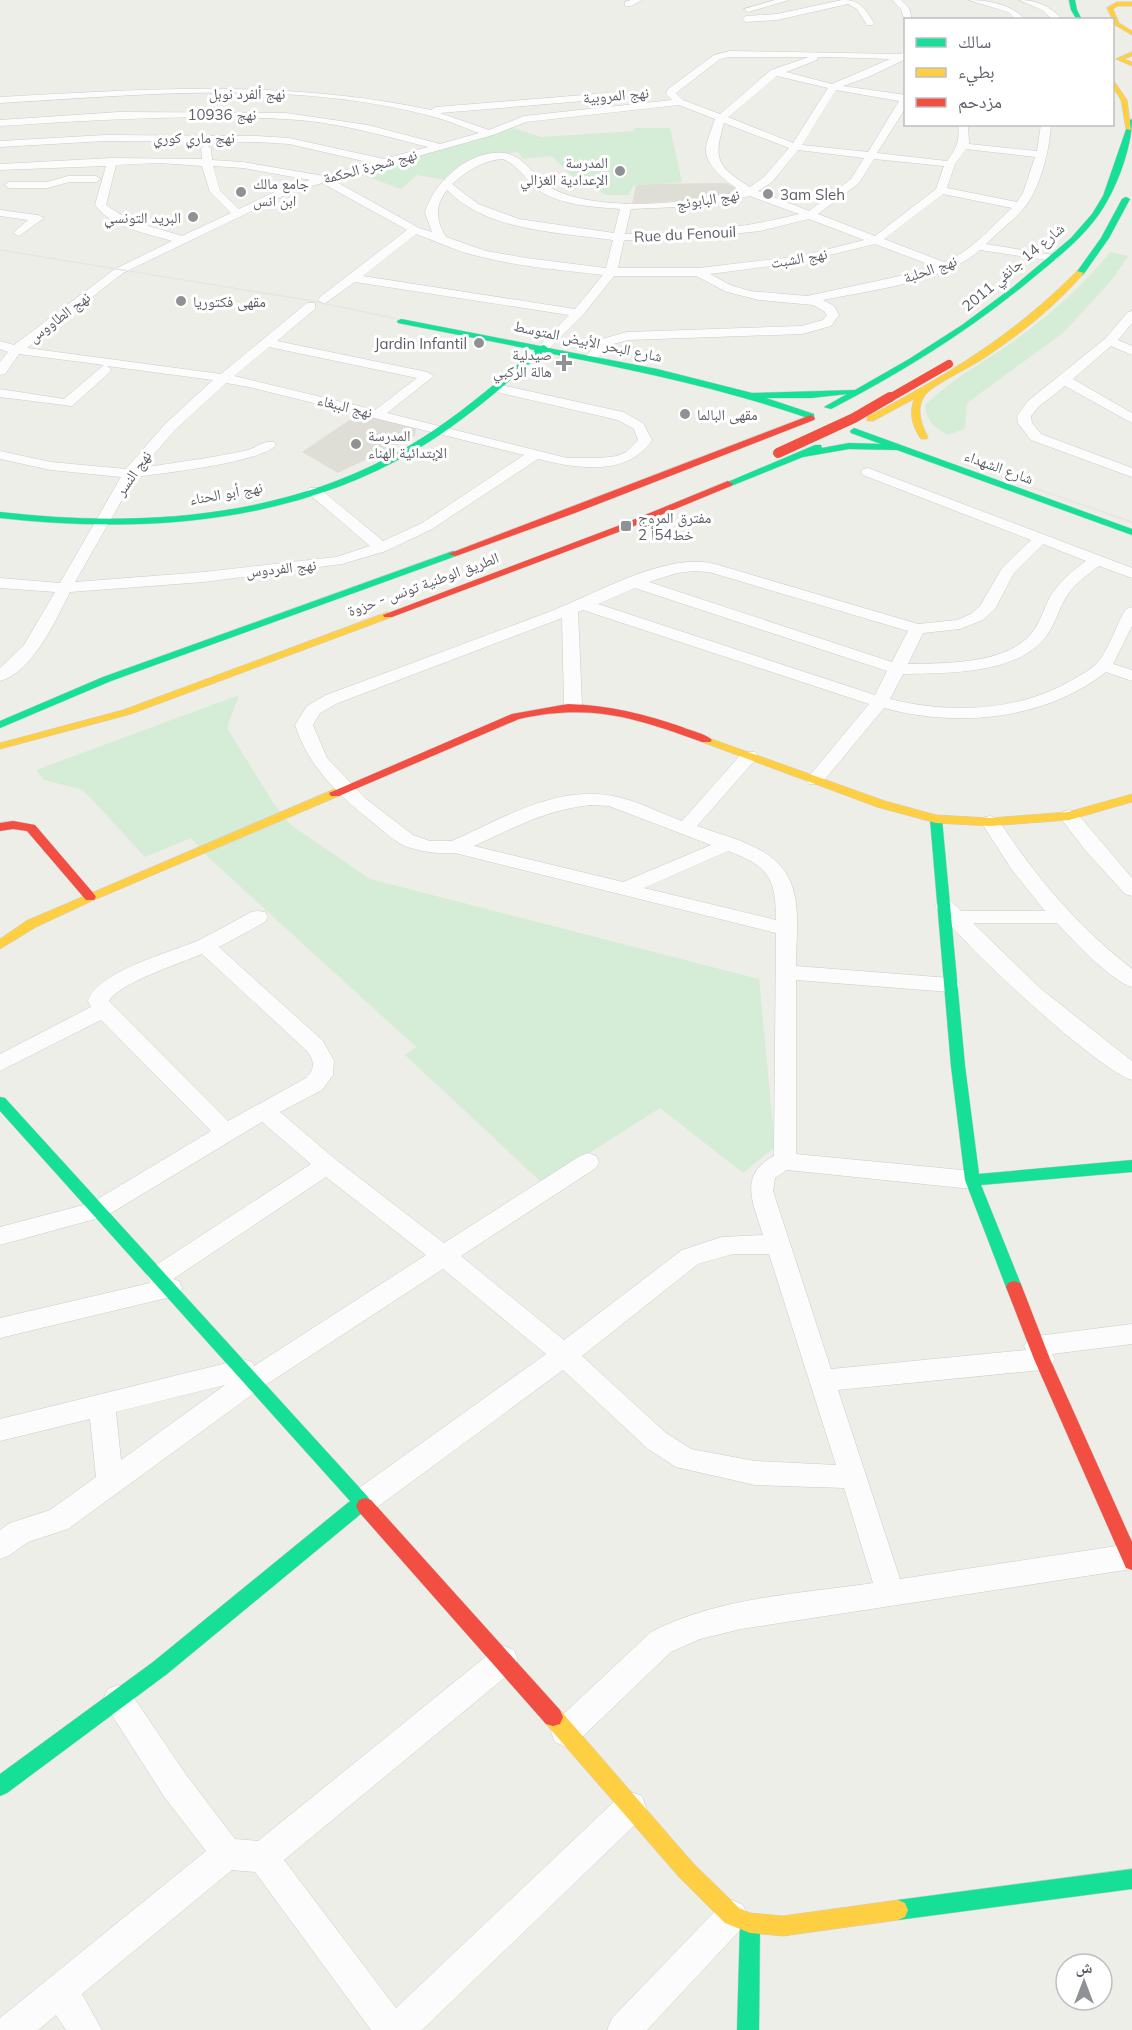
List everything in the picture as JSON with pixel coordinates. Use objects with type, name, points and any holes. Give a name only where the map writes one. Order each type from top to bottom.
[{"type":"main road","points":[[1063,0],[1068,18]]},
{"type":"main road","points":[[1072,0],[1079,18]]},
{"type":"main road","points":[[1102,0],[1107,18]]},
{"type":"main road","points":[[1132,4],[1117,4],[1110,8],[1117,24],[1132,34]]},
{"type":"main road","points":[[1114,26],[1132,34]]},
{"type":"main road","points":[[1114,81],[1122,93],[1130,125]]},
{"type":"main road","name":"شارع 14 جانفي 2011","points":[[826,407],[865,389],[909,364],[984,316],[1053,258],[1091,219],[1105,198],[1130,125]]},
{"type":"main road","points":[[870,420],[922,393],[990,352],[1054,303],[1082,274],[1102,244],[1128,203],[1132,185]]},
{"type":"main road","points":[[0,726],[58,709],[226,648],[761,449],[855,405],[933,362],[988,326],[1054,275],[1076,251],[1073,239]]},
{"type":"main road","points":[[3,745],[701,485],[778,453],[854,418],[978,347],[1051,291],[1092,250],[1102,244]]},
{"type":"main road","name":"شارع البحر الأبيض المتوسط","points":[[401,321],[544,347],[761,397],[826,407]]},
{"type":"main road","name":"نهج أبو الحناء","points":[[0,515],[100,524],[153,522],[217,513],[314,491],[389,461],[443,429],[497,388],[544,347]]},
{"type":"main road","points":[[761,397],[811,395],[865,389]]},
{"type":"main road","points":[[826,407],[851,408],[864,412],[870,420],[929,439],[914,417],[915,405],[922,393]]},
{"type":"main road","name":"شارع البحر الأبيض المتوسط","points":[[761,397],[811,417]]},
{"type":"main road","name":"الطريق الوطنية تونس - حزوة","points":[[0,726],[42,705],[106,679],[582,507],[811,417],[826,407]]},
{"type":"main road","points":[[811,417],[815,425],[827,430],[852,432]]},
{"type":"main road","name":"الطريق الوطنية تونس - حزوة","points":[[3,745],[127,712],[626,526],[866,427],[870,420]]},
{"type":"main road","name":"شارع الشهداء","points":[[852,432],[1132,532]]},
{"type":"main road","points":[[803,454],[849,447],[899,447]]},
{"type":"main road","points":[[0,945],[31,924],[90,897],[516,716],[551,706],[573,704],[599,706],[639,715],[881,804],[936,819],[990,822],[1069,816],[1131,800]]},
{"type":"main road","points":[[936,819],[950,912],[950,985],[972,1180],[1039,1352],[1131,1559]]},
{"type":"main road","points":[[0,827],[13,825],[31,828],[90,897]]},
{"type":"main road","points":[[0,1102],[504,1660],[686,1870],[741,1920],[783,1926],[1132,1879]]},
{"type":"main road","points":[[972,1180],[1132,1166]]},
{"type":"main road","points":[[0,1786],[160,1668],[362,1502]]},
{"type":"main road","points":[[741,1920],[748,2030]]},
{"type":"street","points":[[628,4],[638,0]]},
{"type":"street","points":[[785,0],[744,15],[782,17],[848,1],[862,9],[870,23]]},
{"type":"street","points":[[896,0],[905,8],[908,18]]},
{"type":"street","points":[[972,0],[1011,10],[1020,18]]},
{"type":"street","points":[[1023,0],[1045,8],[1057,18]]},
{"type":"street","points":[[904,56],[743,53],[717,57],[672,90],[674,98],[680,102],[795,147],[951,164]]},
{"type":"street","points":[[826,54],[770,71],[720,118],[712,142],[713,155],[726,177],[750,192],[945,266]]},
{"type":"street","points":[[834,87],[904,56]]},
{"type":"street","points":[[717,57],[746,65]]},
{"type":"street","points":[[770,71],[834,87],[904,99]]},
{"type":"street","name":"نهج البابونج","points":[[447,185],[476,161],[502,156],[513,160],[537,185],[550,192],[578,200],[626,206],[693,203],[750,192],[778,171],[834,87]]},
{"type":"street","name":"نهج المروبية","points":[[660,91],[672,90]]},
{"type":"street","points":[[185,93],[185,114],[201,136],[206,148],[207,177],[212,190],[223,203],[238,213]]},
{"type":"street","name":"نهج ألفرد نوبل","points":[[0,100],[185,93],[300,94],[375,102],[421,111],[466,123],[489,134]]},
{"type":"street","name":"نهج المروبية","points":[[421,111],[616,95]]},
{"type":"street","name":"Rue du Fenouil","points":[[447,185],[474,206],[516,222],[620,237],[708,236],[760,228],[810,215],[855,181],[904,101]]},
{"type":"street","name":"نهج شجرة الحكمة","points":[[466,123],[680,102]]},
{"type":"street","name":"نهج 10936","points":[[0,123],[102,116],[185,114],[286,116],[368,128],[440,147]]},
{"type":"street","name":"نهج شجرة الحكمة","points":[[123,269],[287,190],[489,134],[524,119]]},
{"type":"street","points":[[963,126],[965,138],[963,146],[951,164],[941,190],[1020,206]]},
{"type":"street","name":"نهج الحلبة","points":[[699,272],[718,285],[734,291],[776,299],[808,299],[917,276],[945,266],[959,260],[978,246],[1020,206],[1028,193],[1045,142],[1046,126]]},
{"type":"street","points":[[0,130],[13,143],[21,165]]},
{"type":"street","name":"نهج ماري كوري","points":[[0,144],[105,138],[201,136],[289,141],[386,163]]},
{"type":"street","points":[[963,146],[1041,154]]},
{"type":"street","points":[[112,161],[100,205],[103,210],[113,217],[182,240]]},
{"type":"street","points":[[0,167],[112,161],[206,161],[289,172],[322,179]]},
{"type":"street","points":[[4,188],[21,165]]},
{"type":"street","points":[[4,188],[48,185],[68,179],[96,179]]},
{"type":"street","name":"نهج الشبت","points":[[322,179],[415,230],[443,242],[483,254],[526,262],[611,272],[699,272],[801,259],[876,240],[941,190]]},
{"type":"street","points":[[443,242],[431,216],[434,200],[447,185]]},
{"type":"street","points":[[544,347],[578,313],[611,272],[626,206]]},
{"type":"street","points":[[0,213],[38,218],[19,232]]},
{"type":"street","points":[[398,220],[431,216]]},
{"type":"street","name":"نهج النسر","points":[[0,676],[16,666],[37,640],[130,474],[183,413],[317,303],[415,230]]},
{"type":"street","points":[[978,246],[1053,258]]},
{"type":"street","name":"نهج الطاووس","points":[[0,371],[16,350],[123,269]]},
{"type":"street","points":[[353,278],[578,313]]},
{"type":"street","points":[[591,357],[606,342],[627,336],[802,330],[827,323],[833,315],[832,310],[808,299]]},
{"type":"street","points":[[1131,472],[1047,443],[1029,431],[1024,416],[1028,410],[1110,341],[1132,315]]},
{"type":"street","points":[[1122,328],[1132,339]]},
{"type":"street","points":[[1110,341],[1132,351]]},
{"type":"street","points":[[267,343],[427,376],[378,414]]},
{"type":"street","name":"نهج الببغاء","points":[[0,345],[16,350],[225,378],[443,429],[567,462],[611,461],[636,452],[645,440],[640,428],[633,421],[497,388]]},
{"type":"street","points":[[0,393],[67,403],[105,369]]},
{"type":"street","points":[[1064,380],[1132,418]]},
{"type":"street","points":[[0,455],[51,466],[130,474],[233,458],[256,452],[269,445]]},
{"type":"street","name":"نهج الفردوس","points":[[0,583],[65,588],[301,567],[337,561],[381,548],[427,526],[534,454]]},
{"type":"street","points":[[868,472],[1132,573]]},
{"type":"street","points":[[314,491],[381,548]]},
{"type":"street","points":[[785,929],[455,847],[427,846],[406,839],[342,790],[308,740],[304,725],[313,710],[332,699],[675,568],[700,565],[917,629],[960,624],[977,617],[987,609],[1006,571],[1040,539]]},
{"type":"street","points":[[637,583],[897,669],[968,665],[994,660],[1018,651],[1035,639],[1044,627],[1062,591],[1096,560]]},
{"type":"street","points":[[577,607],[880,702],[924,712],[990,711],[1053,696],[1077,685],[1104,666],[1132,612]]},
{"type":"street","points":[[573,704],[577,607]]},
{"type":"street","points":[[815,780],[880,702],[917,629]]},
{"type":"street","points":[[1104,666],[1132,676]]},
{"type":"street","points":[[686,828],[749,756]]},
{"type":"street","points":[[455,847],[558,802],[577,798],[612,801],[729,844],[756,855],[770,864],[779,874],[786,898],[785,1161]]},
{"type":"street","points":[[1069,816],[1092,846],[1132,890]]},
{"type":"street","points":[[990,822],[1007,852],[1063,917],[1114,967],[1132,980]]},
{"type":"street","points":[[622,890],[729,844]]},
{"type":"street","points":[[950,912],[1063,917]]},
{"type":"street","points":[[950,912],[1033,995],[1078,1033],[1132,1072]]},
{"type":"street","points":[[226,1132],[103,1010],[98,1004],[98,998],[109,987],[205,945],[258,917]]},
{"type":"street","points":[[0,1236],[98,1210],[226,1132],[314,1084],[321,1077],[325,1068],[325,1059],[315,1046],[205,945]]},
{"type":"street","points":[[786,972],[950,985]]},
{"type":"street","points":[[0,1064],[103,1010]]},
{"type":"street","points":[[264,1111],[327,1165],[443,1255],[564,1355],[657,1441],[685,1460],[755,1473],[852,1477]]},
{"type":"street","points":[[891,1594],[761,1191],[762,1180],[767,1171],[785,1161],[972,1180]]},
{"type":"street","points":[[7,1538],[58,1520],[248,1375],[443,1255],[588,1162]]},
{"type":"street","points":[[0,1328],[164,1282],[327,1165]]},
{"type":"street","points":[[362,1502],[564,1355],[690,1257],[706,1249],[727,1245],[749,1243],[779,1245]]},
{"type":"street","points":[[821,1381],[1039,1352],[1132,1334]]},
{"type":"street","points":[[0,1430],[102,1405],[248,1375]]},
{"type":"street","points":[[102,1405],[110,1482]]},
{"type":"street","points":[[566,1732],[661,1642],[680,1632],[721,1619],[1131,1559]]},
{"type":"street","points":[[12,2030],[227,1854],[263,1857],[504,1660]]},
{"type":"street","points":[[118,1699],[176,1787],[227,1854]]},
{"type":"street","points":[[398,2030],[631,1807]]},
{"type":"street","points":[[263,1857],[392,2030]]},
{"type":"street","points":[[624,2030],[741,1920]]},
{"type":"street","points":[[60,1990],[85,2030]]},
{"type":"shaded area","points":[[726,183],[736,188],[736,192],[692,200],[632,204],[636,184]]},
{"type":"shaded area","name":"المدرسة الإبتدائية الهناء","points":[[360,413],[416,428],[415,436],[338,473],[302,452]]},
{"type":"green space","points":[[513,128],[541,137],[634,131],[634,128],[670,128],[682,182],[633,186],[629,195],[606,195],[572,176],[551,156],[523,159],[518,152],[469,161],[446,180],[417,175],[401,189],[354,172]]},
{"type":"green space","points":[[1110,252],[1128,256],[1111,281],[1063,333],[967,403],[965,429],[947,435],[932,423],[925,405],[961,376],[1010,344],[1046,316],[1080,286]]},
{"type":"green space","points":[[239,695],[227,728],[274,804],[291,825],[370,879],[759,979],[775,1147],[743,1173],[660,1108],[542,1183],[405,1055],[416,1047],[210,859],[191,838],[145,857],[83,790],[44,780],[36,770]]},
{"type":"tram line","points":[[0,250],[307,300],[398,319]]},
{"type":"tram line","points":[[962,463],[1132,522]]},
{"type":"traffic: fast","points":[[1072,0],[1079,18]]},
{"type":"traffic: fast","points":[[828,407],[912,361],[965,327],[1041,268],[1073,239],[1088,224],[1107,196],[1132,121]]},
{"type":"traffic: fast","points":[[1080,273],[1105,238],[1126,199]]},
{"type":"traffic: fast","points":[[401,321],[657,372],[753,396],[811,416]]},
{"type":"traffic: fast","points":[[0,515],[49,521],[149,522],[249,509],[298,497],[345,481],[412,449],[470,408],[544,347]]},
{"type":"traffic: fast","points":[[754,395],[811,395],[852,391]]},
{"type":"traffic: fast","points":[[854,431],[1132,532]]},
{"type":"traffic: fast","points":[[803,454],[849,446],[899,447]]},
{"type":"traffic: fast","points":[[728,484],[818,447]]},
{"type":"traffic: fast","points":[[0,725],[107,679],[453,554]]},
{"type":"traffic: fast","points":[[936,819],[958,1066],[972,1180],[1014,1287]]},
{"type":"traffic: fast","points":[[0,1102],[365,1506]]},
{"type":"traffic: fast","points":[[972,1180],[1132,1166]]},
{"type":"traffic: fast","points":[[0,1786],[160,1668],[362,1502]]},
{"type":"traffic: fast","points":[[898,1910],[1132,1879]]},
{"type":"traffic: fast","points":[[748,2030],[750,1923]]},
{"type":"traffic: slow","points":[[1132,4],[1117,4],[1110,8],[1117,24],[1132,33]]},
{"type":"traffic: slow","points":[[1132,54],[1119,59],[1132,64]]},
{"type":"traffic: slow","points":[[1114,83],[1124,100],[1129,129]]},
{"type":"traffic: slow","points":[[870,419],[982,356],[1032,318],[1080,273]]},
{"type":"traffic: slow","points":[[922,393],[915,415],[924,437]]},
{"type":"traffic: slow","points":[[0,746],[127,712],[388,615]]},
{"type":"traffic: slow","points":[[706,740],[881,804],[936,819],[990,822],[1069,816],[1132,798]]},
{"type":"traffic: slow","points":[[0,945],[31,924],[90,897],[335,793]]},
{"type":"traffic: slow","points":[[553,1717],[686,1870],[732,1916],[750,1923],[783,1926],[898,1910]]},
{"type":"traffic: jam","points":[[778,453],[854,418],[949,364]]},
{"type":"traffic: jam","points":[[453,554],[572,511],[811,418]]},
{"type":"traffic: jam","points":[[388,615],[626,526],[728,484]]},
{"type":"traffic: jam","points":[[335,793],[516,716],[543,710],[591,708],[613,711],[657,722],[706,740]]},
{"type":"traffic: jam","points":[[0,827],[13,825],[31,828],[90,897]]},
{"type":"traffic: jam","points":[[1014,1287],[1042,1359],[1132,1562]]},
{"type":"traffic: jam","points":[[365,1506],[553,1717]]},
{"type":"place","name":"المدرسة الإعدادية الغزالي","points":[[620,171]]},
{"type":"place","name":"جامع مالك ابن انس","points":[[241,192]]},
{"type":"place","name":"3am Sleh","points":[[768,194]]},
{"type":"place","name":"البريد التونسي","points":[[193,217]]},
{"type":"place","name":"مقهى فكتوريا","points":[[181,301]]},
{"type":"place","name":"Jardin Infantil","points":[[479,343]]},
{"type":"place","name":"صيدلية هالة الركبي","points":[[564,363]]},
{"type":"place","name":"مقهى البالما","points":[[685,414]]},
{"type":"place","name":"المدرسة الإبتدائية الهناء","points":[[356,444]]},
{"type":"place","name":"مفترق المروج 2 خط54أ","points":[[626,526]]}]
